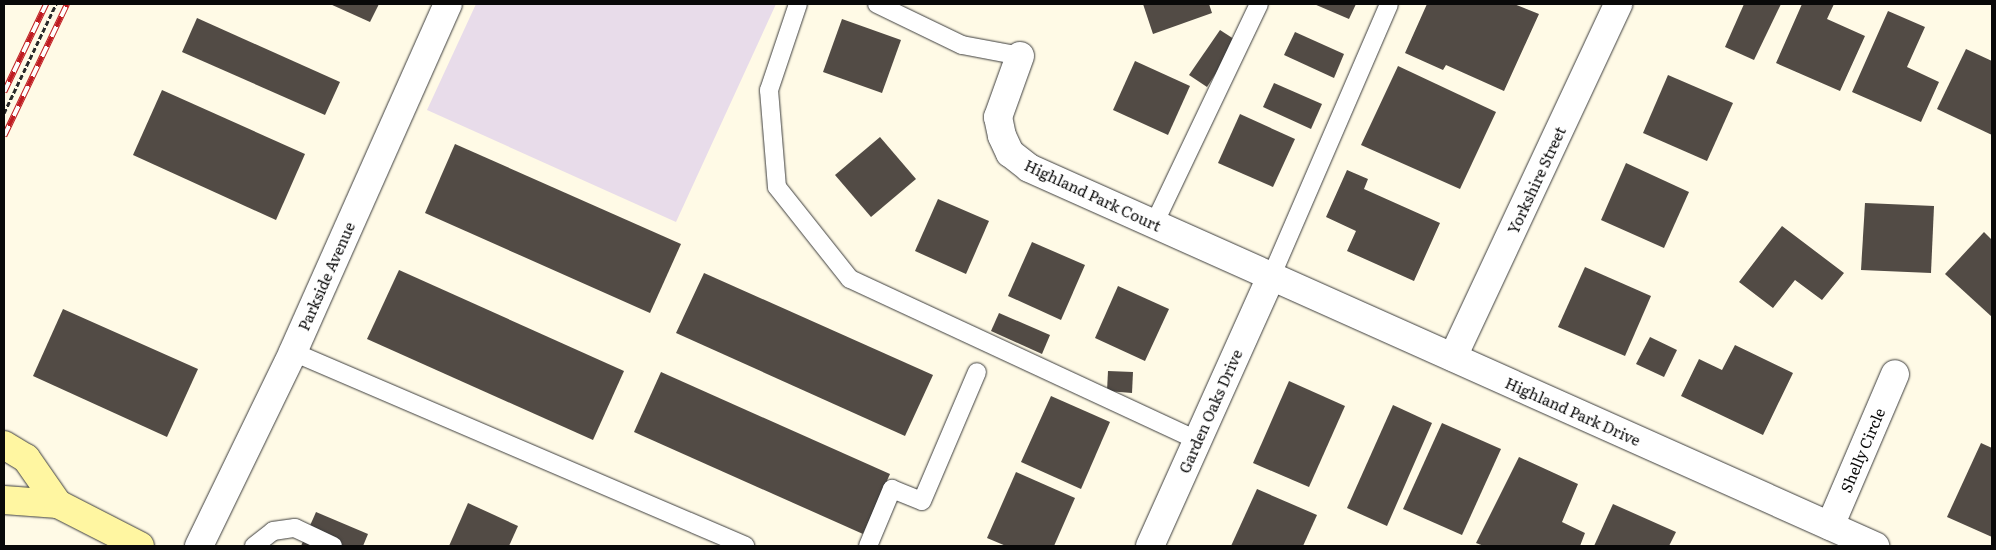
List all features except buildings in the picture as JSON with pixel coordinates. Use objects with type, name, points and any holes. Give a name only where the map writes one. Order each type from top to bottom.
[{"type":"main road","points":[[4,445],[26,458],[58,504]]},
{"type":"main road","points":[[4,500],[58,504],[140,546]]},
{"type":"street","name":"Parkside Avenue","points":[[199,546],[292,352],[448,4]]},
{"type":"street","name":"Yorkshire Street","points":[[1453,357],[1618,4]]},
{"type":"street","name":"Highland Park Court","points":[[1020,56],[998,117],[1002,136],[1010,153],[1029,168],[1270,277]]},
{"type":"street","name":"Garden Oaks Drive","points":[[1150,546],[1270,277]]},
{"type":"street","name":"Highland Park Drive","points":[[1270,277],[1875,546]]},
{"type":"street","name":"Shelly Circle","points":[[1830,526],[1895,374]]},
{"type":"lane","points":[[798,4],[769,90],[777,187],[850,279],[1197,440]]},
{"type":"lane","points":[[877,4],[962,45],[1020,56]]},
{"type":"lane","points":[[1154,224],[1259,4]]},
{"type":"lane","points":[[1270,277],[1389,4]]},
{"type":"lane","points":[[292,352],[745,546]]},
{"type":"lane","points":[[868,546],[892,489],[922,501],[977,372]]},
{"type":"lane","points":[[254,546],[273,531],[295,528],[333,546]]},
{"type":"path","points":[[4,113],[56,4]]},
{"type":"shaded area","points":[[476,4],[776,4],[676,222],[427,110]]},
{"type":"railway","points":[[4,92],[46,4]]},
{"type":"railway","points":[[4,136],[67,4]]}]
